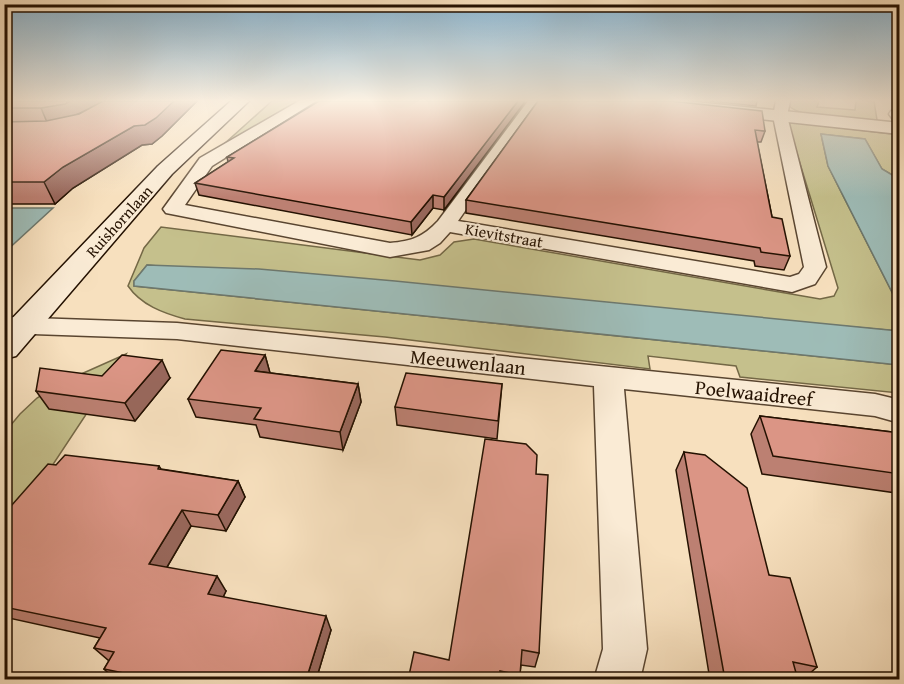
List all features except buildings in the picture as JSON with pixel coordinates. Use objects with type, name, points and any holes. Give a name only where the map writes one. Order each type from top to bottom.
[{"type":"main road","name":"Ruishornlaan","points":[[12,333],[165,170],[206,133]]},
{"type":"street","name":"Kievitstraat","points":[[255,133],[206,162],[173,209],[390,250],[414,248],[432,241],[445,225],[792,285],[807,279],[814,267],[787,133]]},
{"type":"street","points":[[445,225],[512,133]]},
{"type":"street","name":"Meeuwenlaan","points":[[12,333],[177,331],[608,377]]},
{"type":"street","points":[[608,377],[625,649],[617,680]]},
{"type":"street","name":"Poelwaaidreef","points":[[608,377],[875,405],[900,412]]},
{"type":"shaded area","points":[[236,133],[244,133],[224,144]]},
{"type":"shaded area","points":[[791,133],[899,135],[899,179],[882,169],[865,139],[821,134],[828,166],[899,306],[899,331],[147,265],[134,281],[134,286],[899,365],[899,393],[740,377],[736,366],[648,356],[650,369],[385,337],[185,319],[153,307],[133,293],[128,286],[144,248],[161,227],[420,260],[440,255],[454,242],[474,239],[820,299],[834,296],[838,288]]},
{"type":"shaded area","points":[[126,354],[5,537],[5,432],[37,398],[61,383]]},
{"type":"water","points":[[821,134],[865,139],[882,169],[899,179],[899,306],[828,166]]},
{"type":"water","points":[[5,208],[53,208],[5,252]]},
{"type":"water","points":[[147,265],[259,269],[899,331],[899,365],[134,286],[134,281]]}]
